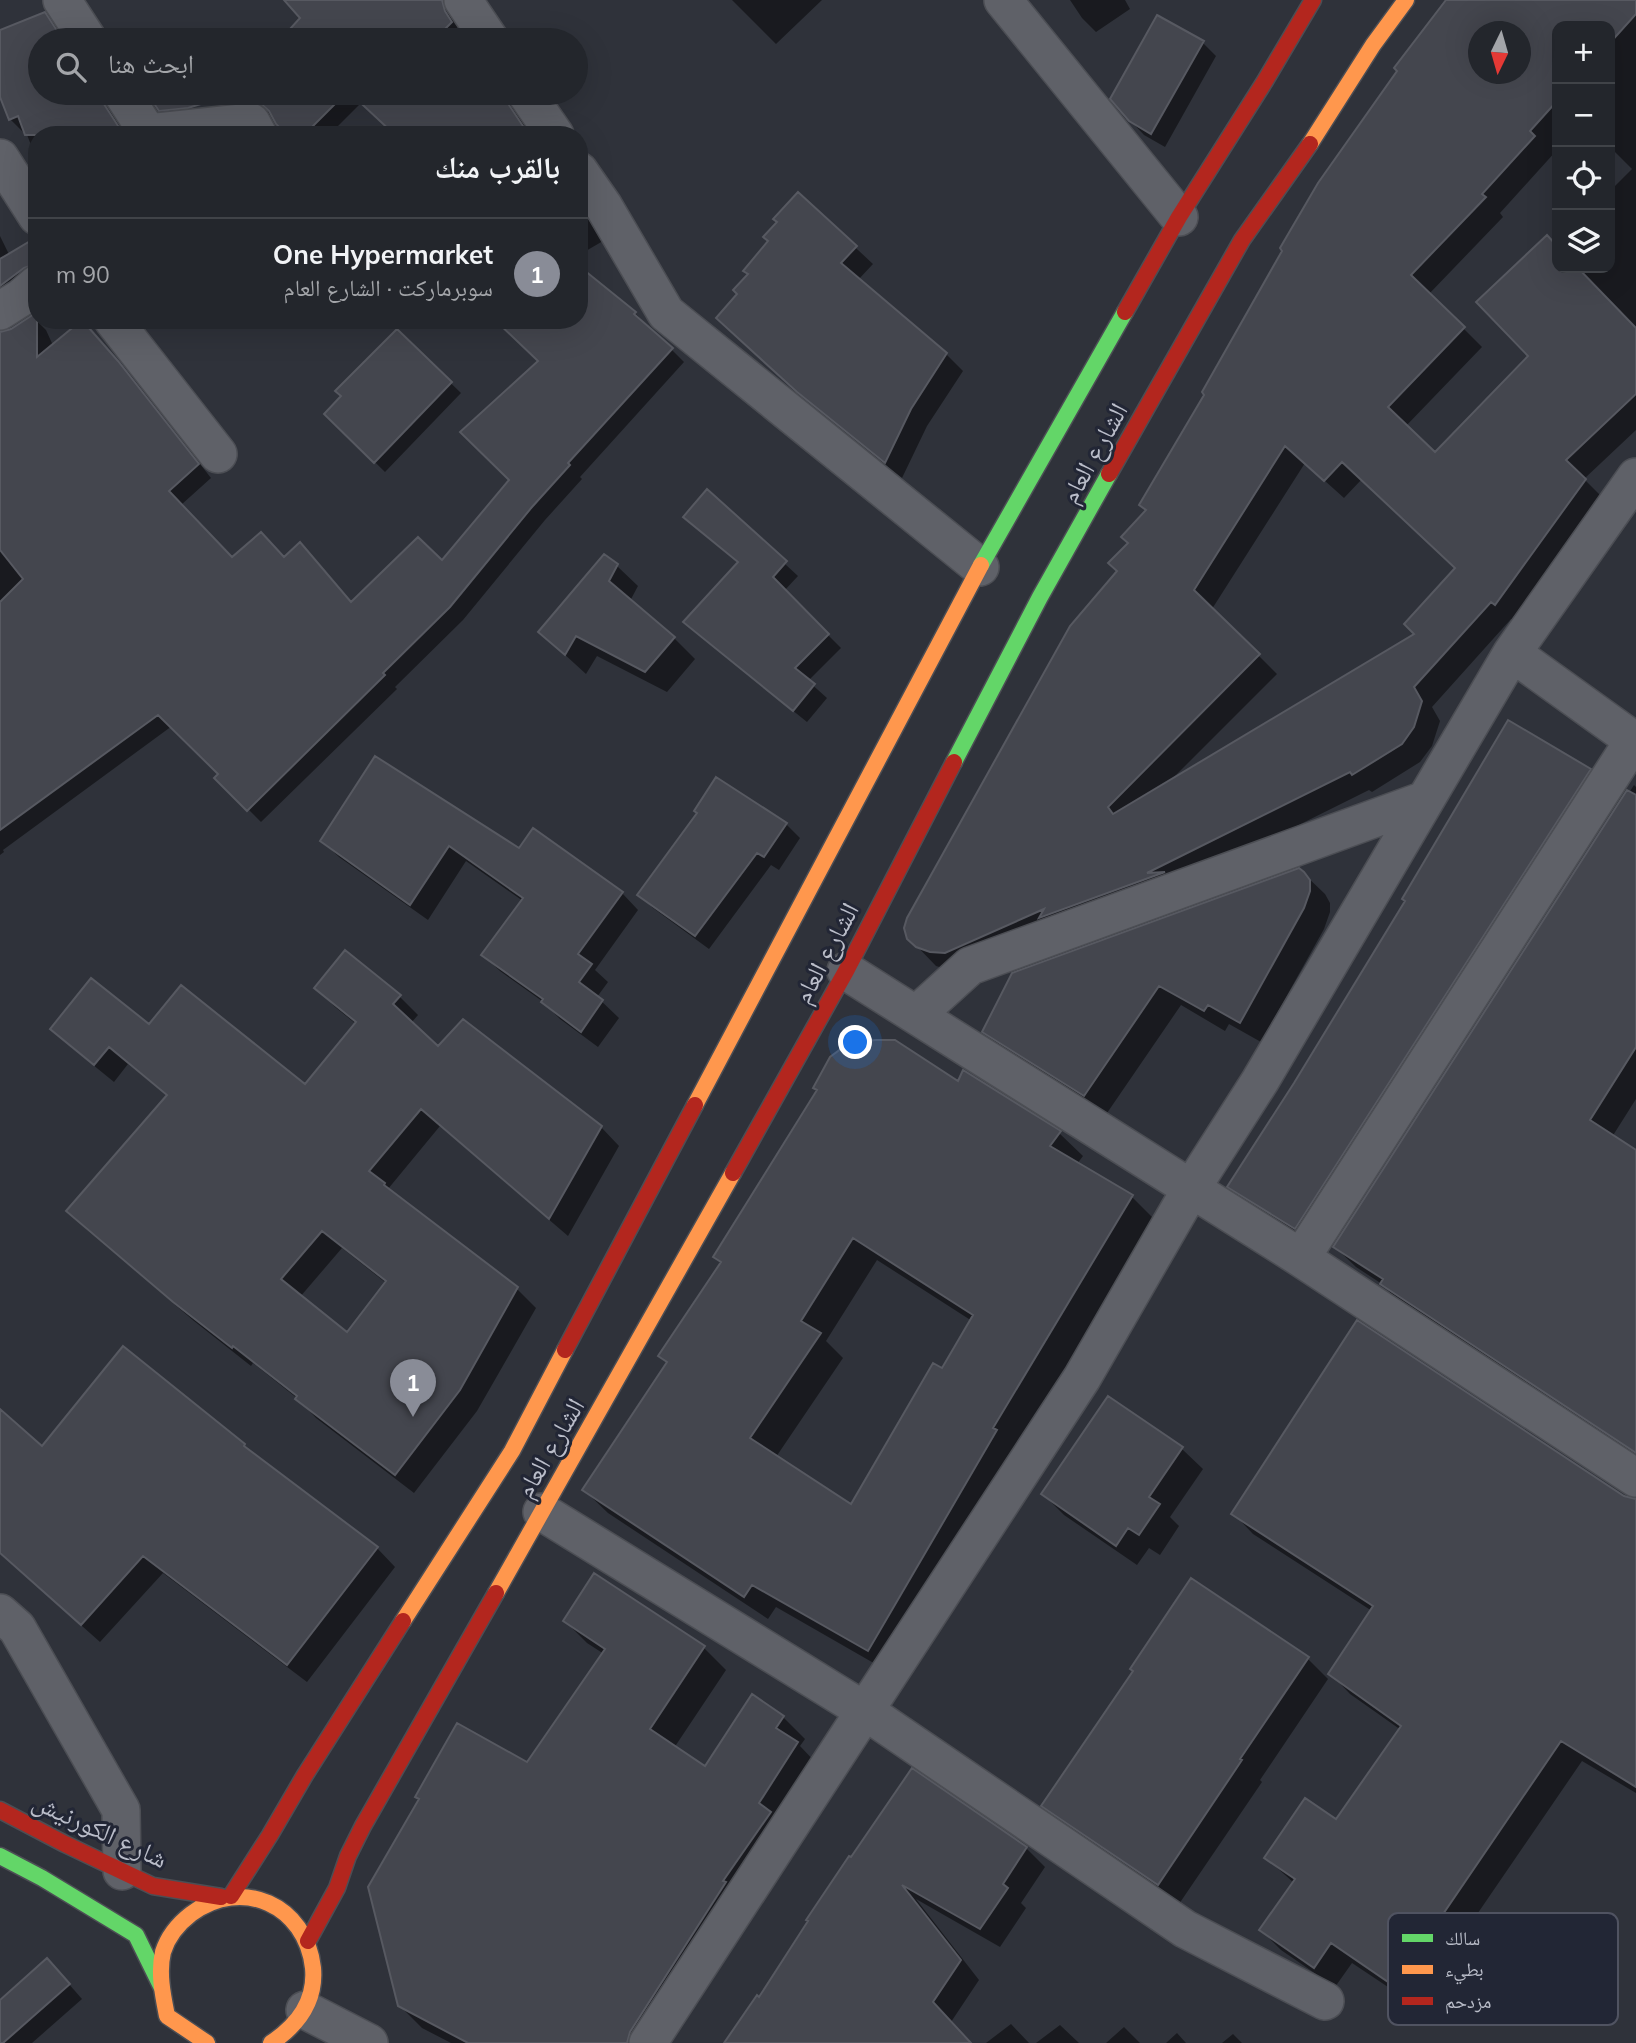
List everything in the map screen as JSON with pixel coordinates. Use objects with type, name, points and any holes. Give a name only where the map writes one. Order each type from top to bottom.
[{"type":"main road","name":"الشارع العام","points":[[226,1896],[270,1836],[305,1775],[517,1454],[980,567],[1179,218],[1313,0]]},
{"type":"main road","name":"الشارع العام","points":[[309,1941],[337,1888],[348,1856],[363,1826],[542,1512],[556,1476],[846,971],[1040,597],[1242,240],[1406,0]]},
{"type":"main road","name":"شارع الكورنيش","points":[[0,1810],[153,1886],[226,1896],[255,1897],[277,1906],[296,1922],[309,1941]]},
{"type":"main road","points":[[0,1856],[136,1935],[161,1986]]},
{"type":"main road","points":[[162,2034],[167,2016],[161,1986],[162,1956],[173,1929],[194,1908],[226,1896]]},
{"type":"main road","points":[[272,2043],[291,2029],[305,2010],[314,1988],[315,1964],[309,1941]]},
{"type":"main road","points":[[167,2016],[207,2043]]},
{"type":"street","points":[[62,0],[80,28]]},
{"type":"street","points":[[463,0],[482,28]]},
{"type":"street","points":[[1003,0],[1179,218]]},
{"type":"street","points":[[130,105],[144,126]]},
{"type":"street","points":[[534,105],[549,126]]},
{"type":"street","points":[[214,126],[251,122],[253,126]]},
{"type":"street","points":[[0,158],[28,202]]},
{"type":"street","points":[[588,184],[666,313],[980,567]]},
{"type":"street","points":[[0,311],[28,292]]},
{"type":"street","points":[[120,329],[218,454]]},
{"type":"street","points":[[648,2043],[1082,1378],[1191,1189],[1260,1081],[1512,653],[1636,477]]},
{"type":"street","points":[[1301,1258],[1635,741],[1512,653]]},
{"type":"street","points":[[916,1015],[970,966],[1425,800]]},
{"type":"street","points":[[846,971],[1301,1258],[1636,1478]]},
{"type":"street","points":[[542,1512],[865,1711],[1185,1929],[1325,2001]]},
{"type":"street","points":[[0,1613],[17,1628],[121,1810],[122,1871]]},
{"type":"street","points":[[305,2010],[369,2043]]},
{"type":"building","points":[[284,0],[442,0],[452,22],[446,28],[291,28],[300,18]]},
{"type":"building","points":[[1446,0],[1636,0],[1636,14],[1615,37],[1615,21],[1552,21],[1552,107],[1530,131],[1535,136],[1482,194],[1486,197],[1411,275],[1465,327],[1388,407],[1435,452],[1528,356],[1476,302],[1547,235],[1552,240],[1552,273],[1583,273],[1636,328],[1636,394],[1566,460],[1586,479],[1495,605],[1491,602],[1414,687],[1422,701],[1414,727],[1402,744],[1352,775],[1350,772],[1147,873],[1165,872],[1039,918],[1044,909],[945,953],[916,947],[907,939],[904,928],[907,918],[1070,626],[1117,571],[1108,563],[1128,543],[1121,537],[1146,510],[1139,505],[1204,395],[1202,392],[1282,251],[1280,248],[1318,183],[1397,71],[1394,68]],"holes":[[[1285,446],[1324,481],[1342,462],[1455,568],[1404,624],[1414,634],[1113,814],[1108,807],[1260,654],[1194,590]]]},
{"type":"building","points":[[45,12],[55,28],[28,28],[28,105],[105,105],[118,126],[28,126],[28,135],[25,135],[18,116],[9,120],[0,97],[0,30]]},
{"type":"building","points":[[1157,15],[1204,41],[1151,134],[1129,121],[1110,99]]},
{"type":"building","points":[[155,105],[198,105],[188,108],[159,111]]},
{"type":"building","points":[[262,105],[334,105],[313,126],[278,126]]},
{"type":"building","points":[[363,105],[509,105],[523,126],[385,126]]},
{"type":"building","points":[[798,192],[857,246],[841,263],[947,353],[911,409],[885,463],[797,392],[716,318],[737,294],[733,290],[748,274],[743,271],[768,241],[763,237],[777,222],[773,219]]},
{"type":"building","points":[[28,242],[28,267],[0,286],[0,259]]},
{"type":"building","points":[[588,273],[636,312],[634,314],[673,348],[568,463],[570,465],[450,607],[247,811],[214,778],[218,774],[158,715],[0,830],[0,602],[23,579],[0,550],[0,332],[11,329],[28,318],[28,329],[37,329],[37,357],[71,329],[90,329],[199,464],[169,491],[232,557],[261,532],[284,557],[300,542],[351,602],[418,537],[442,560],[509,480],[460,432],[538,361],[504,329],[588,329]]},
{"type":"building","points":[[397,329],[452,382],[374,463],[324,414],[341,396],[335,391]]},
{"type":"building","points":[[707,489],[787,561],[773,577],[829,634],[795,668],[815,684],[793,711],[683,622],[738,562],[683,517]]},
{"type":"building","points":[[604,554],[618,564],[609,581],[675,637],[645,672],[576,636],[565,655],[538,632]]},
{"type":"building","points":[[1508,720],[1591,769],[1295,1229],[1227,1187],[1405,901],[1402,899]]},
{"type":"building","points":[[375,756],[519,848],[533,828],[623,892],[578,954],[592,964],[579,982],[603,1000],[581,1032],[541,1002],[543,999],[481,955],[523,898],[449,846],[410,905],[320,841]]},
{"type":"building","points":[[716,777],[787,823],[764,857],[757,853],[695,936],[637,895],[697,813],[694,811]]},
{"type":"building","points":[[1627,790],[1636,795],[1636,1047],[1590,1120],[1636,1150],[1636,1453],[1380,1284],[1383,1279],[1333,1247]]},
{"type":"building","points":[[1299,868],[1310,880],[1310,891],[1304,908],[1240,1023],[1208,1005],[1204,1011],[1159,986],[1084,1096],[982,1032],[1012,973]]},
{"type":"building","points":[[345,950],[401,995],[393,1004],[438,1046],[463,1019],[602,1126],[549,1219],[421,1109],[369,1171],[518,1287],[460,1390],[395,1475],[295,1399],[297,1396],[233,1346],[232,1348],[173,1302],[66,1211],[167,1095],[109,1047],[94,1065],[50,1029],[91,978],[149,1024],[181,985],[305,1084],[356,1022],[314,988]],"holes":[[[322,1231],[386,1281],[347,1332],[281,1279]]]},
{"type":"building","points":[[895,1040],[958,1081],[963,1070],[1061,1131],[1050,1146],[1133,1195],[993,1428],[997,1430],[868,1651],[752,1585],[744,1597],[582,1490],[667,1362],[658,1356],[721,1262],[713,1257],[817,1090],[813,1088],[830,1057],[849,1043]],"holes":[[[853,1238],[973,1315],[942,1368],[933,1363],[851,1504],[750,1438],[821,1333],[801,1321]]]},
{"type":"building","points":[[1357,1320],[1624,1496],[1636,1499],[1636,1787],[1561,1741],[1444,1913],[1388,1913],[1388,1982],[1331,1943],[1314,1968],[1259,1930],[1295,1879],[1264,1858],[1305,1798],[1336,1819],[1401,1726],[1328,1674],[1373,1606],[1231,1514]]},
{"type":"building","points":[[123,1346],[245,1444],[244,1446],[378,1547],[287,1665],[143,1556],[81,1625],[0,1553],[0,1409],[42,1446]]},
{"type":"building","points":[[1108,1396],[1183,1447],[1149,1497],[1160,1504],[1139,1535],[1128,1528],[1116,1546],[1041,1494]]},
{"type":"building","points":[[594,1573],[705,1646],[650,1729],[705,1766],[752,1694],[784,1716],[776,1728],[798,1742],[759,1803],[771,1812],[723,1881],[726,1882],[630,2032],[627,2043],[468,2043],[398,2006],[368,1887],[419,1799],[415,1797],[457,1723],[527,1762],[605,1649],[563,1621]]},
{"type":"building","points":[[1191,1578],[1309,1657],[1158,1885],[1041,1806],[1133,1671],[1130,1669]]},
{"type":"building","points":[[912,1768],[1027,1847],[1003,1884],[1008,1888],[980,1929],[902,1885],[961,1960],[933,2002],[971,2043],[724,2043],[757,1995],[759,1997],[808,1921],[806,1920]]},
{"type":"building","points":[[47,1958],[70,1984],[0,2043],[0,2000]]},
{"type":"traffic: fast","points":[[981,565],[1125,312]]},
{"type":"traffic: fast","points":[[954,762],[1040,597],[1109,474]]},
{"type":"traffic: fast","points":[[0,1856],[136,1935],[161,1986]]},
{"type":"traffic: slow","points":[[1310,144],[1373,45],[1406,0]]},
{"type":"traffic: slow","points":[[695,1105],[981,565]]},
{"type":"traffic: slow","points":[[496,1593],[733,1173]]},
{"type":"traffic: slow","points":[[403,1621],[512,1451],[565,1350]]},
{"type":"traffic: slow","points":[[207,2043],[167,2016],[162,1984],[163,1952],[178,1926],[191,1914],[211,1903],[231,1898],[250,1898],[268,1903],[285,1913],[308,1946],[313,1968],[308,2001],[297,2020],[271,2043]]},
{"type":"traffic: jam","points":[[1125,312],[1179,217],[1313,0]]},
{"type":"traffic: jam","points":[[1109,474],[1242,240],[1310,144]]},
{"type":"traffic: jam","points":[[733,1173],[846,971],[954,762]]},
{"type":"traffic: jam","points":[[565,1350],[695,1105]]},
{"type":"traffic: jam","points":[[308,1941],[337,1888],[348,1856],[363,1826],[496,1593]]},
{"type":"traffic: jam","points":[[231,1896],[403,1621]]},
{"type":"traffic: jam","points":[[0,1810],[153,1886],[221,1897]]},
{"type":"place","name":"One Hypermarket","points":[[413,1417]]}]
